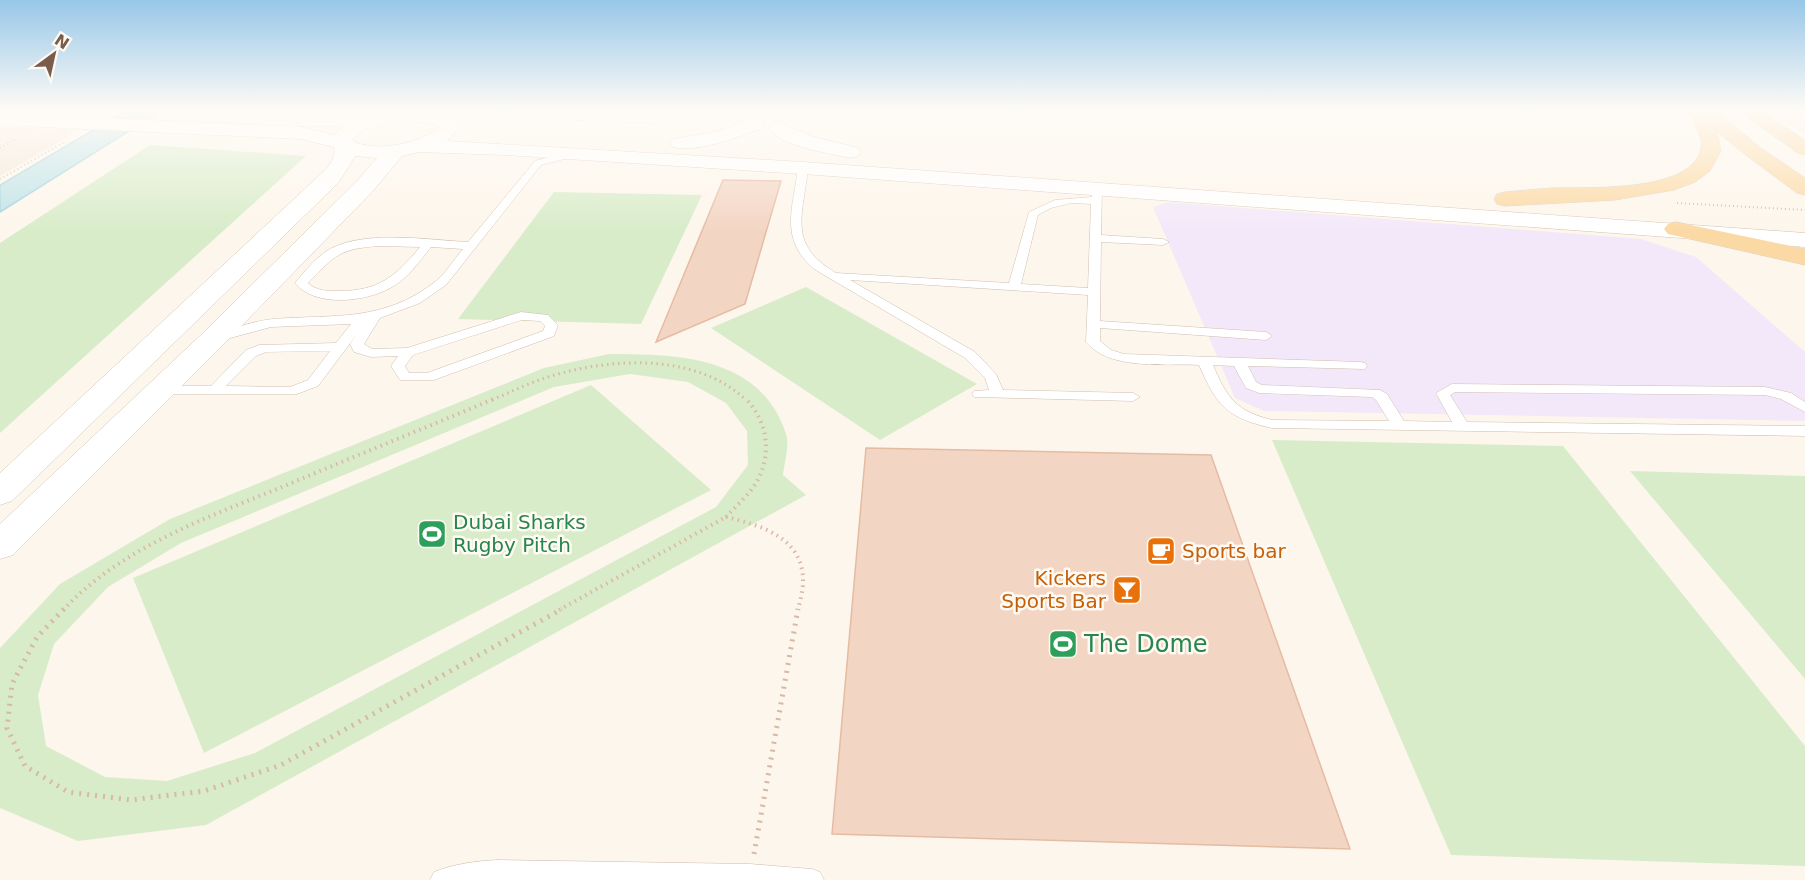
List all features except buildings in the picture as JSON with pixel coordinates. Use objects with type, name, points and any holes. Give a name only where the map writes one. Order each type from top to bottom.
[{"type":"main road","points":[[0,493],[331,177],[345,158],[344,150]]},
{"type":"main road","points":[[358,150],[375,150]]},
{"type":"main road","points":[[6,539],[212,340],[364,187],[405,150]]},
{"type":"main road","points":[[364,187],[413,161],[462,150]]},
{"type":"main road","points":[[487,150],[532,157],[573,154],[803,168],[1097,195],[1678,214],[1805,257]]},
{"type":"main road","points":[[813,150],[991,161]]},
{"type":"main road","points":[[841,150],[850,152]]},
{"type":"main road","points":[[1505,199],[1620,193],[1660,186],[1694,174],[1704,166],[1711,150]]},
{"type":"main road","points":[[1752,150],[1805,188]]},
{"type":"main road","points":[[1776,150],[1805,170]]},
{"type":"main road","points":[[1353,187],[1678,214],[1805,240]]},
{"type":"main road","points":[[6,539],[61,474],[58,465],[35,461]]},
{"type":"lane","points":[[212,340],[255,326],[284,322],[330,322],[369,316],[397,309],[431,291],[442,282],[471,246],[532,157]]},
{"type":"lane","points":[[803,168],[796,238],[809,260],[970,355],[991,377],[997,394]]},
{"type":"lane","points":[[1014,287],[1034,214],[1053,203],[1097,195],[1093,342],[1100,350],[1114,356],[1239,363],[1360,366]]},
{"type":"lane","points":[[1096,238],[1163,242]]},
{"type":"lane","points":[[428,244],[392,285],[375,292],[360,296],[318,295],[307,290],[301,283],[335,250],[351,244],[428,244],[471,246]]},
{"type":"lane","points":[[834,276],[1094,292]]},
{"type":"lane","points":[[244,308],[264,318],[284,322]]},
{"type":"lane","points":[[161,390],[292,391],[304,388],[313,383],[338,347],[369,316]]},
{"type":"lane","points":[[369,316],[357,344],[359,350],[371,353],[408,352],[520,316],[544,318],[552,326],[549,333],[429,377],[405,377],[398,366],[408,352]]},
{"type":"lane","points":[[1093,324],[1266,336]]},
{"type":"lane","points":[[214,391],[251,353],[264,348],[338,347]]},
{"type":"lane","points":[[1204,361],[1221,400],[1238,413],[1254,420],[1281,425],[1805,431]]},
{"type":"lane","points":[[1239,363],[1251,385],[1259,389],[1375,393],[1382,397],[1399,426]]},
{"type":"lane","points":[[1463,427],[1444,398],[1443,393],[1452,388],[1766,392],[1786,396],[1805,408]]},
{"type":"lane","points":[[979,394],[1133,397]]},
{"type":"lane","points":[[442,880],[474,872],[498,871],[750,875],[812,880]]},
{"type":"path","points":[[0,179],[50,150]]},
{"type":"path","points":[[1678,214],[1805,210]]},
{"type":"path","points":[[726,517],[757,480],[768,443],[758,411],[731,386],[692,370],[644,363],[592,367],[540,380],[187,526],[130,556],[78,594],[37,638],[12,684],[7,728],[25,766],[68,792],[130,800],[204,791],[281,765],[726,517],[757,524],[782,537],[798,557],[803,582],[750,875]]},
{"type":"shaded area","points":[[0,150],[45,150],[0,176]]},
{"type":"shaded area","points":[[1167,202],[1641,239],[1696,257],[1805,352],[1805,421],[1264,411],[1235,398],[1153,207]]},
{"type":"green space","points":[[142,150],[222,150],[306,156],[0,433],[0,243]]},
{"type":"green space","points":[[554,192],[702,195],[641,324],[458,319]]},
{"type":"green space","points":[[806,287],[977,384],[880,440],[711,328]]},
{"type":"green space","points":[[609,354],[635,354],[689,359],[737,374],[758,389],[774,408],[787,438],[783,475],[806,495],[206,825],[78,841],[0,808],[0,648],[60,584],[170,519],[544,368]],"holes":[[[630,374],[688,382],[726,403],[747,431],[748,465],[716,507],[255,753],[167,781],[105,777],[46,746],[38,695],[54,644],[108,587],[181,543],[554,387]]]},
{"type":"green space","name":"Dubai Sharks Rugby Pitch","points":[[591,385],[711,490],[204,753],[133,578]]},
{"type":"green space","points":[[1272,440],[1563,446],[1805,746],[1805,866],[1451,855]]},
{"type":"green space","points":[[1630,471],[1805,476],[1805,679]]},
{"type":"water","points":[[59,150],[99,150],[0,212],[0,185]]},
{"type":"place","name":"Dubai Sharks Rugby Pitch","points":[[432,534]]},
{"type":"place","name":"Sports bar","points":[[1161,551]]},
{"type":"place","name":"Kickers Sports Bar","points":[[1127,590]]},
{"type":"place","name":"The Dome","points":[[1063,644]]}]
